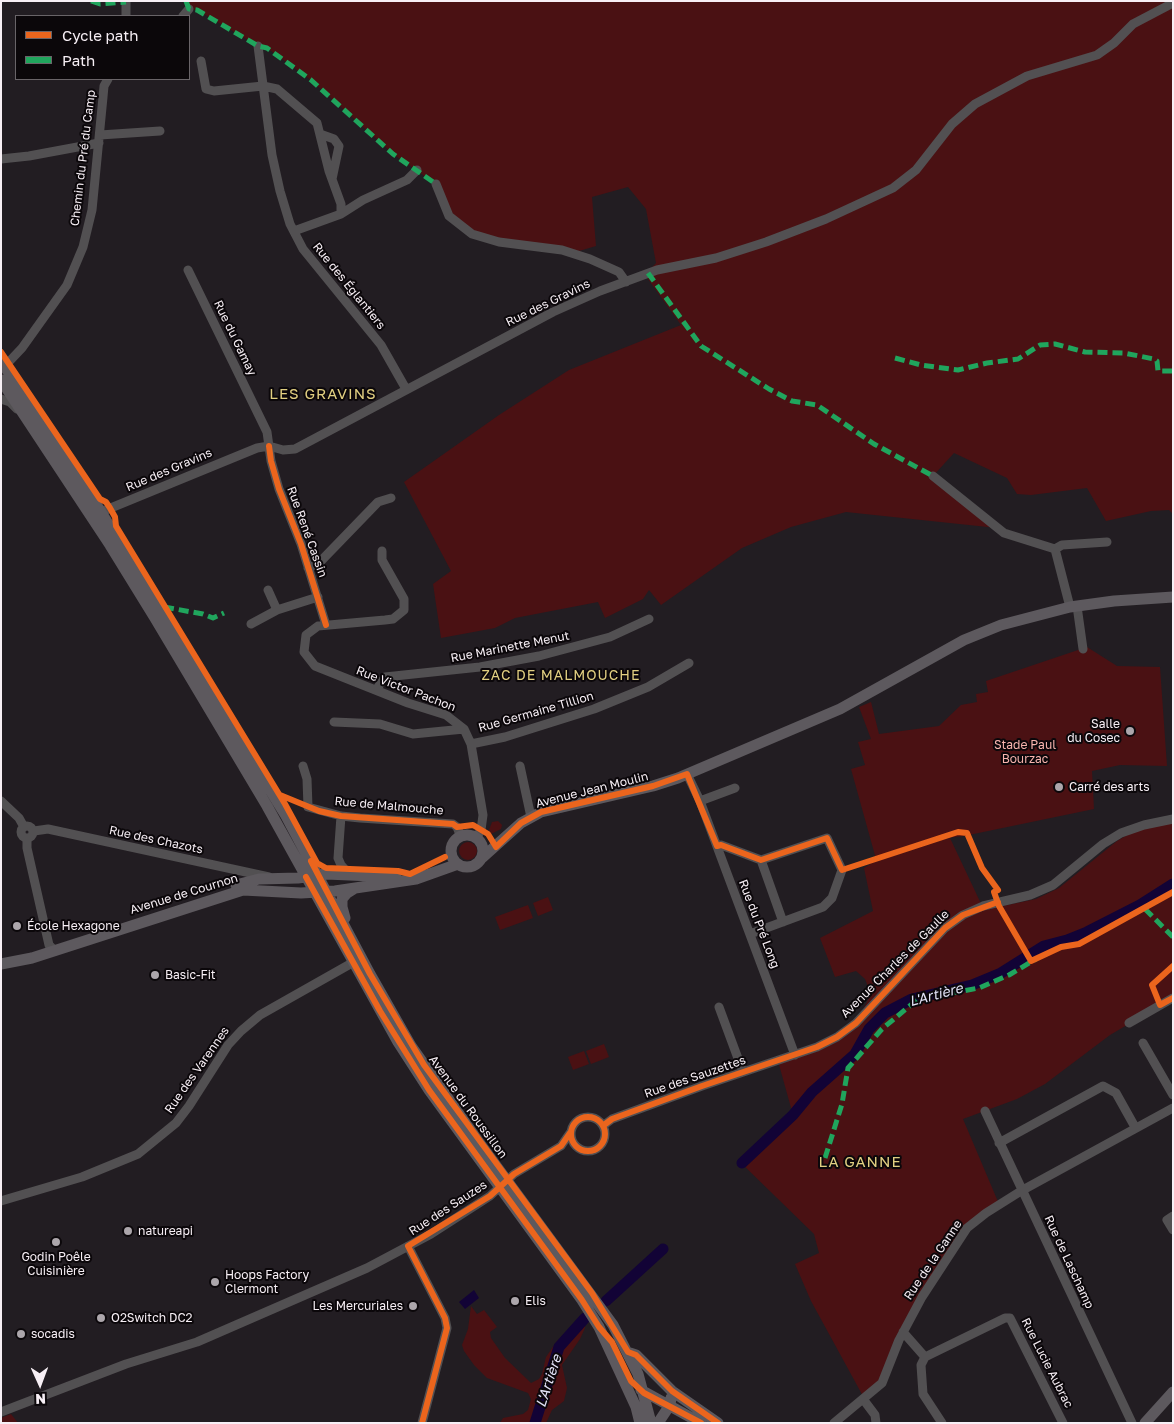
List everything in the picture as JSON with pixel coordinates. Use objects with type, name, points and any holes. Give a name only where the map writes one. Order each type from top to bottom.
[{"type":"main road","name":"Avenue du Roussillon","points":[[3,364],[101,512],[286,816],[326,892],[344,921],[382,1006]]},
{"type":"main road","name":"Avenue du Roussillon","points":[[1,380],[155,618],[296,858],[352,963],[396,1030],[433,1079],[599,1327]]},
{"type":"main road","name":"Avenue Jean Moulin","points":[[482,858],[506,835],[532,817],[554,808],[646,788],[687,774],[840,709],[982,632],[1028,617],[1074,607],[1114,601],[1173,597]]},
{"type":"main road","name":"Avenue Jean Moulin","points":[[478,840],[493,841],[506,835]]},
{"type":"main road","points":[[318,874],[410,877],[446,860],[455,859],[471,867],[482,858],[483,848],[478,840],[469,836],[461,837],[453,844],[455,859]]},
{"type":"main road","points":[[274,878],[291,872],[296,858]]},
{"type":"main road","points":[[326,892],[416,879],[455,859]]},
{"type":"main road","name":"Avenue de Cournon","points":[[4,962],[228,894],[258,880],[306,877],[318,874]]},
{"type":"main road","name":"Avenue de Cournon","points":[[258,880],[313,893],[326,892]]},
{"type":"main road","points":[[359,886],[344,897],[342,907],[344,921],[393,1005],[396,1030]]},
{"type":"main road","name":"Avenue du Roussillon","points":[[503,1184],[592,1294],[628,1352]]},
{"type":"main road","points":[[599,1327],[612,1342],[631,1380],[644,1393],[701,1423]]},
{"type":"main road","points":[[599,1327],[636,1407],[640,1423]]},
{"type":"main road","points":[[628,1352],[636,1355],[669,1388],[718,1423]]},
{"type":"main road","points":[[628,1352],[644,1393],[651,1423]]},
{"type":"main road","points":[[636,1407],[644,1393],[651,1388],[669,1388]]},
{"type":"main road","points":[[658,1423],[670,1405],[669,1388]]},
{"type":"main road","points":[[1145,1423],[1172,1396]]},
{"type":"street","points":[[126,1],[126,15]]},
{"type":"street","name":"Rue des Gravins","points":[[101,512],[220,462],[269,446],[283,450],[295,449],[553,312],[657,270],[716,258],[766,242],[826,219],[893,188],[916,170],[961,114],[1016,81],[1045,70],[1098,55],[1114,43],[1133,24],[1173,3]]},
{"type":"street","points":[[183,15],[189,9]]},
{"type":"street","name":"Rue des Églantiers","points":[[258,46],[280,191],[294,231],[303,249],[381,345],[406,389]]},
{"type":"street","points":[[201,61],[206,89],[214,91],[263,86],[277,89],[287,96],[298,109],[317,123],[332,179],[341,204],[341,214]]},
{"type":"street","name":"Chemin du Pré du Camp","points":[[3,364],[12,361],[62,293],[75,268],[92,210],[104,86],[107,80]]},
{"type":"street","points":[[1,159],[29,156],[100,139],[160,131]]},
{"type":"street","points":[[320,134],[334,139],[339,146],[332,179]]},
{"type":"street","points":[[294,231],[341,214],[363,200],[407,180],[417,170]]},
{"type":"street","points":[[436,184],[449,216],[472,234],[499,242],[562,250],[590,259],[619,272],[626,282]]},
{"type":"street","name":"Rue du Gamay","points":[[188,270],[267,432],[269,446]]},
{"type":"street","points":[[1,399],[10,402],[25,416]]},
{"type":"street","name":"Rue René Cassin","points":[[269,446],[279,489],[308,568],[326,625]]},
{"type":"street","points":[[933,476],[1004,533],[1055,549],[1062,546],[1107,542]]},
{"type":"street","name":"Rue René Cassin","points":[[308,568],[319,563],[378,502],[391,498]]},
{"type":"street","points":[[1055,549],[1074,607],[1083,649]]},
{"type":"street","points":[[326,625],[393,619],[404,610],[404,599],[382,560],[382,551]]},
{"type":"street","points":[[268,590],[277,610]]},
{"type":"street","points":[[251,624],[277,610],[318,597]]},
{"type":"street","name":"Rue Marinette Menut","points":[[376,690],[385,677],[480,667],[539,656],[610,637],[648,619]]},
{"type":"street","name":"Rue Victor Pachon","points":[[326,625],[314,628],[304,640],[304,652],[309,662],[322,669],[421,708],[446,715],[464,729],[471,744],[483,823],[478,840]]},
{"type":"street","name":"Rue Germaine Tillion","points":[[471,744],[505,737],[594,710],[648,687],[689,663]]},
{"type":"street","points":[[334,722],[380,724],[413,734],[464,729]]},
{"type":"street","name":"Rue de Malmouche","points":[[302,766],[308,778],[308,807],[341,816],[453,824],[457,827],[461,837]]},
{"type":"street","points":[[520,766],[532,817]]},
{"type":"street","name":"Rue du Pré Long","points":[[687,774],[700,801],[795,1055]]},
{"type":"street","points":[[700,801],[735,788]]},
{"type":"street","points":[[1,800],[19,818],[24,826],[21,833],[30,835],[27,848],[52,948]]},
{"type":"street","points":[[341,816],[338,858],[340,865],[349,874]]},
{"type":"street","name":"Avenue Charles de Gaulle","points":[[795,1055],[824,1044],[856,1023],[945,928],[963,915],[982,906],[1030,895],[1052,885],[1103,844],[1121,833],[1173,819]]},
{"type":"street","name":"Rue des Chazots","points":[[30,835],[48,829],[243,870],[258,880]]},
{"type":"street","points":[[717,846],[721,845],[762,860],[827,838],[842,870],[841,878],[829,902],[823,907],[750,934]]},
{"type":"street","points":[[762,860],[783,922]]},
{"type":"street","name":"Rue des Varennes","points":[[1,1201],[82,1177],[138,1154],[176,1123],[228,1045],[241,1030],[260,1015],[352,963]]},
{"type":"street","points":[[1129,1023],[1173,998]]},
{"type":"street","points":[[719,1007],[743,1072]]},
{"type":"street","points":[[1143,1043],[1173,1096]]},
{"type":"street","name":"Rue des Sauzettes","points":[[604,1125],[621,1115],[795,1055]]},
{"type":"street","points":[[999,1143],[1103,1086],[1116,1093],[1135,1127]]},
{"type":"street","name":"Rue de la Ganne","points":[[834,1423],[882,1383],[903,1332],[922,1297],[967,1228],[986,1212],[1022,1191],[1135,1127],[1173,1108]]},
{"type":"street","name":"Rue de Laschamp","points":[[985,1111],[1132,1423]]},
{"type":"street","points":[[503,1184],[561,1146],[574,1126],[584,1118],[592,1117],[604,1125],[604,1138],[597,1146],[585,1151],[574,1145],[561,1146]]},
{"type":"street","points":[[570,1133],[574,1145]]},
{"type":"street","name":"Rue des Sauzes","points":[[1,1412],[126,1364],[197,1342],[333,1284],[408,1246],[503,1184]]},
{"type":"street","points":[[1173,1216],[1167,1220],[1173,1230]]},
{"type":"street","points":[[408,1246],[445,1318],[447,1328],[422,1423]]},
{"type":"street","name":"Rue Lucie Aubrac","points":[[924,1357],[1005,1318],[1010,1318],[1063,1423]]},
{"type":"street","points":[[903,1332],[924,1357],[921,1365],[923,1394],[942,1423]]},
{"type":"street","points":[[862,1399],[875,1415],[876,1423]]},
{"type":"green space","points":[[186,1],[1173,1],[1173,514],[1169,510],[1151,511],[1106,521],[1087,488],[1031,495],[1017,494],[1007,478],[954,453],[933,476],[997,528],[846,512],[791,527],[742,548],[661,605],[649,590],[643,599],[605,618],[598,602],[515,618],[495,628],[441,638],[433,584],[451,571],[404,482],[499,415],[569,370],[681,325],[645,275],[656,263],[646,209],[628,187],[592,197],[596,246],[579,251],[484,238],[449,216],[436,184],[393,154],[311,80],[267,48],[258,46],[197,10],[189,9]]},
{"type":"green space","name":"Stade Paul Bourzac","points":[[1087,647],[1117,666],[1160,667],[1167,766],[1120,765],[1092,771],[1094,809],[964,836],[923,841],[876,859],[851,769],[865,765],[858,742],[871,739],[859,707],[871,702],[879,734],[939,726],[961,705],[977,702],[976,694],[988,692],[986,681]]},
{"type":"green space","points":[[1173,820],[1173,998],[1110,1035],[1045,1084],[1017,1099],[963,1119],[999,1204],[967,1228],[922,1297],[882,1383],[864,1398],[811,1301],[795,1264],[819,1253],[814,1234],[739,1161],[746,1152],[772,1135],[793,1115],[778,1061],[817,1047],[856,1023],[871,994],[865,979],[856,971],[835,977],[820,938],[873,911],[864,868],[877,860],[920,844],[950,838],[984,910],[1036,899],[1059,888],[1117,841],[1144,825]]},
{"type":"green space","points":[[498,821],[502,825],[501,829],[491,834],[489,830],[492,822]]},
{"type":"green space","points":[[464,842],[472,842],[477,847],[475,858],[464,860],[459,855],[459,847]]},
{"type":"green space","points":[[548,897],[553,910],[538,916],[533,903]]},
{"type":"green space","points":[[528,905],[533,918],[500,930],[495,917]]},
{"type":"green space","points":[[604,1044],[609,1057],[591,1064],[586,1051]]},
{"type":"green space","points":[[584,1051],[589,1064],[573,1070],[568,1057]]},
{"type":"green space","points":[[471,1306],[477,1314],[484,1310],[497,1327],[490,1332],[491,1338],[505,1358],[531,1383],[539,1379],[546,1357],[557,1341],[582,1317],[585,1318],[585,1328],[580,1339],[562,1365],[567,1388],[564,1401],[552,1410],[546,1423],[500,1423],[503,1418],[523,1414],[528,1410],[531,1399],[528,1393],[487,1378],[464,1351],[462,1345],[468,1329]]},
{"type":"green space","points":[[11,1414],[18,1423],[1,1423],[1,1418]]},
{"type":"shaded area","points":[[474,1290],[479,1298],[465,1309],[459,1302]]},
{"type":"waterway","name":"L'Artière","points":[[742,1163],[793,1115],[812,1092],[855,1054],[869,1029],[885,1013],[912,999],[972,985],[1001,973],[1044,946],[1087,932],[1140,905],[1173,884]]},
{"type":"waterway","name":"L'Artière","points":[[606,1301],[663,1249]]},
{"type":"waterway","name":"L'Artière","points":[[535,1423],[559,1347],[585,1318]]},
{"type":"marked path","points":[[91,1],[100,4],[126,2]]},
{"type":"marked path","points":[[186,1],[189,9],[197,10],[258,46],[267,48],[311,80],[393,154],[436,184]]},
{"type":"marked path","points":[[648,273],[701,346],[769,389],[792,401],[817,405],[874,444],[933,476]]},
{"type":"marked path","points":[[895,358],[921,365],[958,370],[987,363],[1018,359],[1040,345],[1055,344],[1085,352],[1124,353],[1154,359],[1157,361],[1158,371],[1173,371]]},
{"type":"marked path","points":[[164,607],[203,614],[213,618],[224,613]]},
{"type":"marked path","points":[[1145,909],[1173,937]]},
{"type":"marked path","points":[[825,1158],[842,1104],[848,1068],[882,1029],[918,999],[979,988],[1009,975],[1036,959]]},
{"type":"cycle path","points":[[1,352],[100,499],[106,502],[110,508],[115,517],[116,526],[285,804],[317,863],[326,868],[398,871],[410,874],[445,857]]},
{"type":"cycle path","points":[[269,446],[279,489],[301,544],[326,625]]},
{"type":"cycle path","points":[[280,795],[319,811],[341,816],[453,824],[457,827],[473,825],[488,834],[496,847],[521,823],[541,812],[653,786],[687,774],[717,846],[721,845],[761,860],[827,838],[842,870],[958,832],[967,833],[982,868],[998,890],[994,892],[999,906],[1031,961],[1061,947],[1079,944],[1173,892]]},
{"type":"cycle path","points":[[311,861],[370,974],[424,1065],[592,1293],[628,1352],[636,1355],[672,1391],[718,1423]]},
{"type":"cycle path","points":[[306,877],[380,1011],[429,1090],[582,1300],[599,1327],[612,1342],[631,1381],[644,1393],[701,1423]]},
{"type":"cycle path","points":[[604,1125],[612,1119],[817,1047],[837,1037],[856,1023],[945,928],[963,915],[998,902]]},
{"type":"cycle path","points":[[1173,966],[1152,985],[1160,1005],[1173,998]]},
{"type":"cycle path","points":[[588,1117],[600,1122],[605,1134],[600,1146],[588,1151],[576,1146],[571,1134],[576,1122],[588,1117]]},
{"type":"cycle path","points":[[422,1423],[447,1328],[445,1318],[408,1246],[490,1196],[514,1174],[561,1146],[570,1133]]},
{"type":"place","name":"Salle du Cosec","points":[[1130,731]]},
{"type":"place","name":"Carré des arts","points":[[1059,787]]},
{"type":"place","name":"École Hexagone","points":[[17,926]]},
{"type":"place","name":"Basic-Fit","points":[[155,975]]},
{"type":"place","name":"natureapi","points":[[128,1231]]},
{"type":"place","name":"Godin Poêle Cuisinière","points":[[56,1242]]},
{"type":"place","name":"Hoops Factory Clermont","points":[[215,1282]]},
{"type":"place","name":"Elis","points":[[515,1301]]},
{"type":"place","name":"Les Mercuriales","points":[[413,1306]]},
{"type":"place","name":"O2Switch DC2","points":[[101,1318]]},
{"type":"place","name":"socadis","points":[[21,1334]]},
{"type":"district","name":"LES GRAVINS","points":[[323,394]]},
{"type":"district","name":"ZAC DE MALMOUCHE","points":[[561,676]]},
{"type":"district","name":"LA GANNE","points":[[860,1162]]}]
